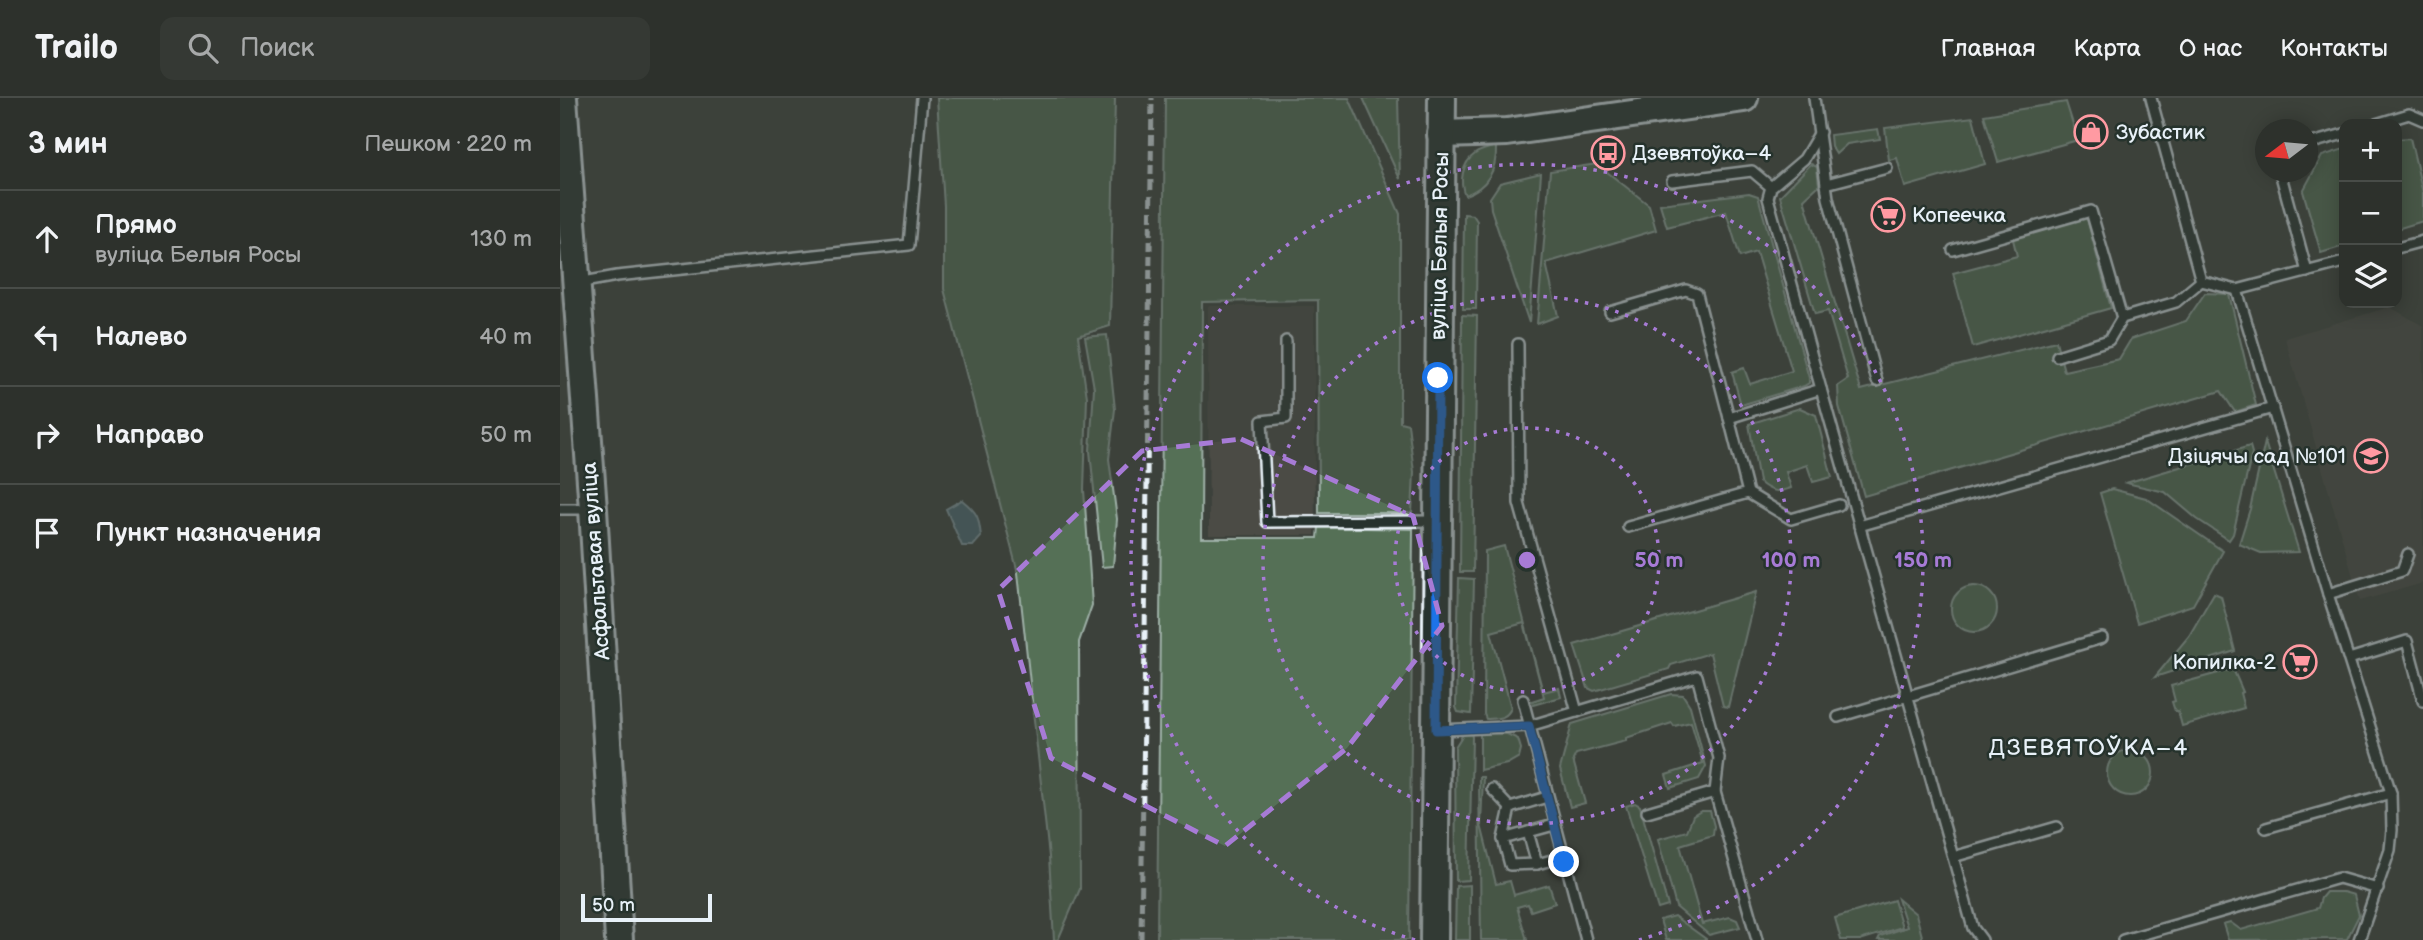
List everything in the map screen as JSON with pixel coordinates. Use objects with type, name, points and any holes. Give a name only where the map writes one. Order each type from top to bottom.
[{"type":"street","name":"Асфальтавая вуліца","points":[[563,98],[593,509],[619,940]]},
{"type":"street","name":"вуліца Белыя Росы","points":[[1434,940],[1442,98]]},
{"type":"street","points":[[1441,134],[1501,133],[1744,98]]},
{"type":"lane","points":[[577,284],[617,276],[909,245],[922,98]]},
{"type":"lane","points":[[1814,98],[1828,198],[1877,382]]},
{"type":"lane","points":[[2151,98],[2200,281]]},
{"type":"lane","points":[[2392,119],[2409,114],[2423,120]]},
{"type":"lane","points":[[1820,132],[1804,159],[1771,187],[1768,198],[1973,928],[1982,940]]},
{"type":"lane","points":[[2318,142],[2339,136]]},
{"type":"lane","points":[[1826,184],[1887,168]]},
{"type":"lane","points":[[1672,181],[1752,171],[1771,187]]},
{"type":"lane","points":[[2283,182],[2306,272]]},
{"type":"lane","points":[[1953,250],[2091,211],[2122,318]]},
{"type":"lane","points":[[2402,247],[2423,241]]},
{"type":"lane","points":[[2200,281],[2237,290],[2339,263]]},
{"type":"lane","points":[[2057,356],[2109,340],[2122,318],[2176,302],[2200,281]]},
{"type":"lane","points":[[1610,312],[1686,290],[1697,295],[1748,493],[1791,519],[1839,505]]},
{"type":"lane","points":[[2237,290],[2390,793],[2390,850],[2359,940]]},
{"type":"lane","points":[[1286,341],[1286,418],[1262,421],[1267,522],[1437,521]]},
{"type":"lane","points":[[1518,344],[1519,503],[1577,712]]},
{"type":"lane","points":[[1729,418],[1821,389]]},
{"type":"lane","points":[[1859,526],[2273,408]]},
{"type":"lane","points":[[1628,527],[1748,493]]},
{"type":"lane","points":[[560,509],[593,509]]},
{"type":"lane","points":[[2328,594],[2402,570],[2408,554]]},
{"type":"lane","points":[[1838,717],[2102,638]]},
{"type":"lane","points":[[2349,659],[2407,641],[2423,701]]},
{"type":"lane","points":[[1436,730],[1529,726],[1697,676],[1719,758],[1715,792],[1758,940]]},
{"type":"lane","points":[[1522,701],[1586,940]]},
{"type":"lane","points":[[1492,789],[1510,808]]},
{"type":"lane","points":[[1647,812],[1715,792]]},
{"type":"lane","points":[[2266,828],[2390,793]]},
{"type":"lane","points":[[1510,808],[1546,797]]},
{"type":"lane","points":[[1510,808],[1503,839],[1510,864],[1537,864],[1563,857]]},
{"type":"lane","points":[[1503,839],[1554,825]]},
{"type":"lane","points":[[1953,857],[2057,827]]},
{"type":"lane","points":[[1528,832],[1537,864]]},
{"type":"lane","points":[[2123,940],[2339,877],[2378,889]]},
{"type":"highlighted area","points":[[1241,439],[1413,516],[1442,626],[1347,748],[1225,846],[1051,758],[998,590],[1142,451]]},
{"type":"shaded area","points":[[1208,306],[1314,306],[1315,535],[1209,535]]},
{"type":"shaded area","name":"Дзіцячы сад №101","points":[[2387,308],[2392,308],[2423,326],[2423,583],[2360,601],[2285,338]]},
{"type":"green space","points":[[937,98],[1115,98],[1110,326],[1078,336],[1087,397],[1084,490],[1092,605],[1079,642],[1080,889],[1058,940],[1054,940],[1049,857],[1018,573],[944,289],[944,206]]},
{"type":"green space","points":[[1165,98],[1349,98],[1400,214],[1400,422],[1408,424],[1414,472],[1412,513],[1319,513],[1318,300],[1202,302],[1201,538],[1318,538],[1319,527],[1413,529],[1409,940],[1157,940]]},
{"type":"green space","points":[[1363,98],[1398,98],[1400,179]]},
{"type":"green space","points":[[2066,102],[2078,140],[1998,162],[1984,115]]},
{"type":"green space","points":[[1973,117],[1985,164],[1905,187],[1897,158],[1889,160],[1885,128]]},
{"type":"green space","points":[[1878,129],[1880,139],[1847,144],[1836,154],[1831,146],[1830,135]]},
{"type":"green space","points":[[2410,138],[2423,193],[2423,221],[2402,227],[2402,182],[2402,139]]},
{"type":"green space","points":[[1496,146],[1495,163],[1490,176],[1480,187],[1465,195],[1462,179],[1467,162],[1477,153]]},
{"type":"green space","points":[[2339,151],[2339,248],[2321,253],[2303,191],[2308,182],[2318,182],[2318,163],[2322,156]]},
{"type":"green space","points":[[1597,164],[1649,205],[1656,230],[1546,263],[1558,316],[1537,324],[1550,171]]},
{"type":"green space","points":[[1811,164],[1817,167],[1819,185],[1804,199],[1861,390],[2056,341],[2064,371],[2119,359],[2131,339],[2186,321],[2205,293],[2229,294],[2256,405],[2235,412],[2221,391],[1864,496],[1839,406],[1838,386],[1848,379],[1828,311],[1815,314],[1780,196]]},
{"type":"green space","points":[[1541,173],[1529,323],[1491,209],[1490,198],[1500,183]]},
{"type":"green space","points":[[1749,193],[1758,196],[1809,383],[1741,405],[1732,372],[1744,368],[1750,384],[1792,371],[1756,252],[1740,257],[1726,212],[1667,227],[1660,204]]},
{"type":"green space","points":[[1464,214],[1473,215],[1477,221],[1476,309],[1463,309]]},
{"type":"green space","points":[[2086,215],[2111,308],[1973,347],[1953,273],[2017,256],[2012,235]]},
{"type":"green space","points":[[1462,315],[1477,316],[1473,572],[1460,572]]},
{"type":"green space","points":[[1107,335],[1115,409],[1109,459],[1117,519],[1113,566],[1102,567],[1090,451],[1094,388],[1085,337]]},
{"type":"green space","points":[[1800,408],[1816,415],[1832,477],[1813,482],[1807,465],[1786,472],[1791,488],[1771,490],[1759,482],[1749,424]]},
{"type":"green space","points":[[2265,442],[2299,552],[2261,553],[2239,544]]},
{"type":"green space","points":[[2250,446],[2252,453],[2233,534],[2229,540],[2197,519],[2165,492],[2126,483]]},
{"type":"green space","points":[[2112,489],[2146,498],[2223,551],[2193,605],[2137,623],[2100,493]]},
{"type":"green space","points":[[1504,546],[1543,692],[1559,688],[1561,697],[1533,705],[1532,701],[1544,697],[1524,623],[1491,632],[1511,708],[1504,716],[1486,719],[1485,551]]},
{"type":"green space","points":[[1459,578],[1474,579],[1471,714],[1458,712],[1456,707]]},
{"type":"green space","points":[[1974,586],[1990,593],[1997,609],[1990,625],[1974,632],[1958,625],[1951,609],[1958,593]]},
{"type":"green space","points":[[1756,592],[1728,707],[1723,706],[1710,653],[1671,665],[1669,669],[1594,691],[1588,688],[1574,645]]},
{"type":"green space","points":[[2214,593],[2221,596],[2235,651],[2155,677],[2189,636]]},
{"type":"green space","points":[[2233,669],[2243,692],[2240,693],[2244,708],[2182,726],[2172,702],[2175,701],[2171,686]]},
{"type":"green space","points":[[1671,694],[1683,695],[1690,706],[1706,766],[1699,779],[1670,788],[1666,775],[1703,763],[1691,722],[1674,726],[1672,723],[1626,738],[1626,741],[1576,754],[1573,760],[1585,803],[1570,807],[1560,769],[1572,724]]},
{"type":"green space","points":[[1480,732],[1507,734],[1518,739],[1521,749],[1519,757],[1507,764],[1480,770]]},
{"type":"green space","points":[[1467,733],[1471,733],[1472,737],[1469,880],[1456,881],[1455,747]]},
{"type":"green space","points":[[2130,750],[2146,757],[2153,773],[2146,789],[2130,796],[2114,789],[2107,773],[2114,757]]},
{"type":"green space","points":[[1479,777],[1483,777],[1481,825],[1496,884],[1510,881],[1514,895],[1549,885],[1555,903],[1531,911],[1528,904],[1517,907],[1527,940],[1481,940]]},
{"type":"green space","points":[[1635,803],[1640,806],[1668,906],[1658,909],[1626,806]]},
{"type":"green space","points":[[1701,811],[1710,811],[1714,826],[1713,835],[1680,845],[1702,924],[1730,917],[1737,920],[1740,927],[1709,935],[1676,907],[1658,839],[1687,831],[1693,816]]},
{"type":"green space","points":[[1470,885],[1470,940],[1455,940],[1456,886]]},
{"type":"green space","points":[[2326,892],[2354,895],[2359,915],[2347,939],[2228,940],[2223,924],[2230,922],[2241,930],[2318,908]]},
{"type":"green space","points":[[1898,899],[1916,914],[1923,940],[1878,940],[1880,936],[1907,927]]},
{"type":"green space","points":[[1894,900],[1902,927],[1860,940],[1841,940],[1835,918]]},
{"type":"green space","points":[[1674,916],[1706,940],[1666,940],[1660,920]]},
{"type":"water","points":[[962,500],[975,512],[978,520],[981,537],[973,546],[962,546],[946,509]]},
{"type":"railway","points":[[1141,940],[1152,98]]},
{"type":"place","name":"Зубастик","points":[[2091,132]]},
{"type":"place","name":"Дзевятоўка–4","points":[[1608,153]]},
{"type":"place","name":"Копеечка","points":[[1888,215]]},
{"type":"place","name":"Дзіцячы сад №101","points":[[2371,456]]},
{"type":"place","name":"Копилка-2","points":[[2300,662]]},
{"type":"district","name":"ДЗЕВЯТОЎКА–4","points":[[2089,748]]},
{"type":"route","points":[[1438,378],[1436,730],[1529,726],[1564,862]]}]
